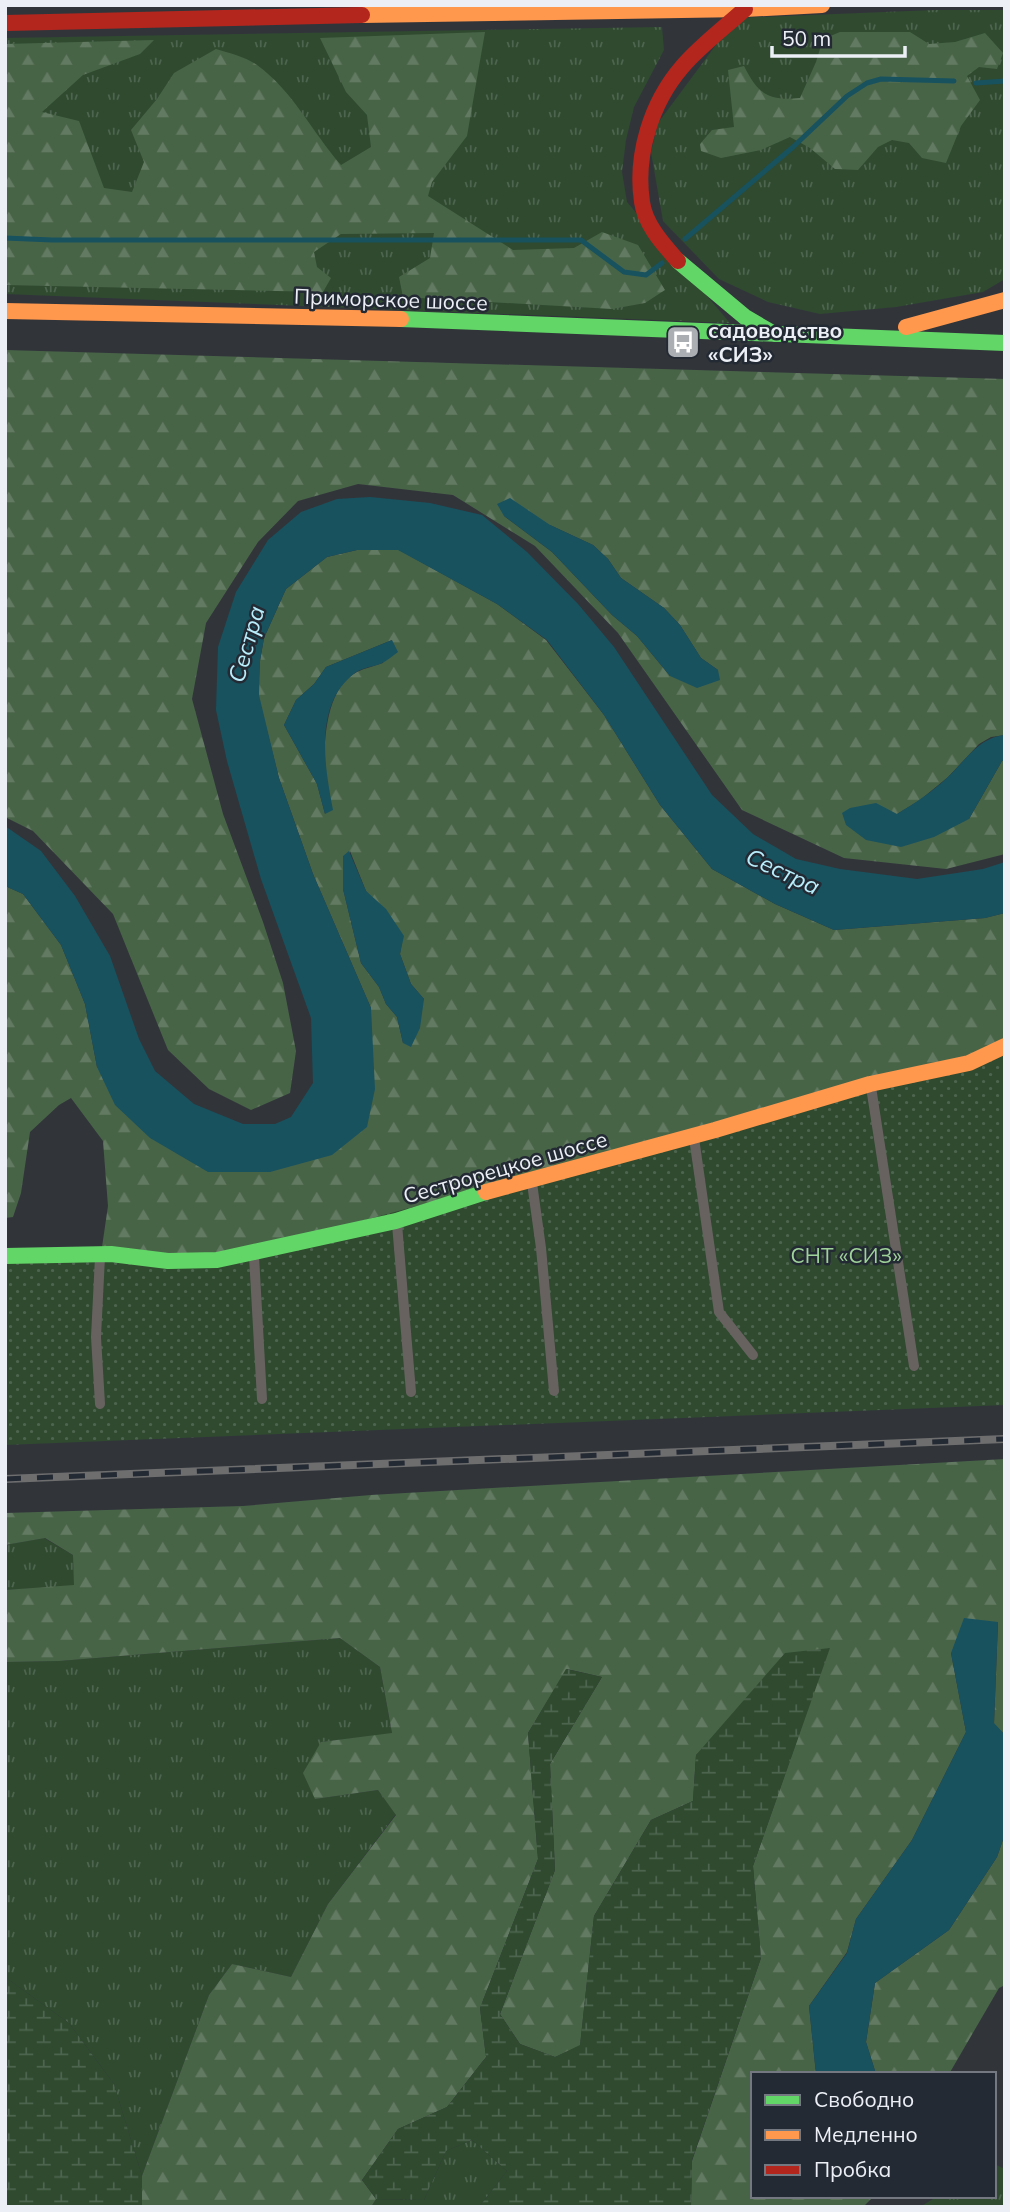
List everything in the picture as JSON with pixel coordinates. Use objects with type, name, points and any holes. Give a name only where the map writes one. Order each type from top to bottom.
[{"type":"main road","points":[[5,23],[745,9],[822,5]]},
{"type":"main road","points":[[745,9],[682,67],[661,96],[642,148],[642,204],[658,238],[687,270],[745,317],[776,335]]},
{"type":"main road","points":[[867,337],[1005,300]]},
{"type":"main road","name":"Приморское шоссе","points":[[5,311],[448,320],[1005,343]]},
{"type":"main road","name":"Сестрорецкое шоссе","points":[[5,1256],[101,1254],[168,1261],[217,1260],[254,1253],[396,1221],[870,1084],[969,1063],[1005,1046]]},
{"type":"lane","points":[[870,1084],[914,1366]]},
{"type":"lane","points":[[694,1136],[719,1312],[753,1355]]},
{"type":"lane","points":[[531,1180],[541,1248],[554,1391]]},
{"type":"lane","points":[[396,1221],[411,1392]]},
{"type":"lane","points":[[254,1253],[262,1399]]},
{"type":"lane","points":[[100,1404],[96,1337],[101,1254]]},
{"type":"green space","points":[[934,10],[1005,10],[1005,279],[983,292],[896,307],[820,314],[768,302],[719,279],[663,221],[651,152],[658,123],[736,18]]},
{"type":"green space","points":[[662,27],[664,50],[634,107],[626,140],[622,172],[627,202],[730,323],[5,294],[5,38]]},
{"type":"green space","points":[[485,32],[467,136],[432,182],[428,196],[513,250],[574,248],[602,232],[638,245],[665,290],[645,303],[612,309],[403,297],[399,277],[430,258],[434,233],[341,234],[314,252],[317,267],[331,278],[323,292],[5,285],[5,44],[154,40],[140,54],[83,75],[42,112],[79,121],[104,188],[132,192],[144,162],[131,130],[174,73],[216,49],[248,60],[270,75],[292,99],[341,165],[371,147],[367,115],[346,92],[320,38]]},
{"type":"green space","points":[[840,32],[910,32],[929,44],[955,42],[985,33],[1003,53],[997,69],[979,67],[967,76],[980,100],[961,126],[946,163],[922,158],[909,143],[892,140],[878,147],[858,170],[835,169],[810,148],[790,137],[761,150],[721,158],[701,151],[700,144],[712,130],[734,127],[728,70],[744,66],[754,83],[765,94],[780,98],[800,98],[823,39]]},
{"type":"green space","points":[[5,350],[1005,379],[1005,735],[991,737],[979,744],[948,777],[920,800],[897,814],[842,814],[969,819],[1005,760],[1005,854],[946,869],[844,858],[742,810],[618,633],[535,546],[453,495],[358,484],[298,501],[258,542],[206,623],[192,699],[223,814],[283,983],[296,1051],[290,1093],[251,1110],[209,1089],[168,1050],[113,914],[33,831],[5,817]],"holes":[[[504,516],[550,525],[593,545],[608,559],[621,578],[664,608],[680,625],[701,658],[718,670],[670,676],[637,636],[612,615],[552,552]]]},
{"type":"green space","points":[[357,550],[399,550],[497,604],[546,640],[604,715],[660,805],[712,869],[775,904],[834,930],[985,918],[1005,913],[1005,1047],[254,1253],[101,1254],[108,1206],[103,1141],[71,1098],[59,1105],[30,1132],[21,1193],[13,1217],[5,1218],[5,886],[23,894],[61,945],[85,1004],[97,1067],[270,1172],[371,1008],[313,874],[279,778],[258,695],[264,638],[286,589],[327,557]],"holes":[[[392,640],[383,663],[357,672],[344,683],[335,698],[329,716],[324,757],[325,814],[317,784],[284,725],[296,700],[314,684],[326,667]],[[350,851],[366,891],[403,936],[400,954],[411,984],[424,999],[403,1043],[397,1017],[361,963],[343,889]]]},
{"type":"green space","name":"СНТ «СИЗ»","points":[[1005,1047],[1005,1405],[5,1445],[5,1256],[217,1260]]},
{"type":"green space","points":[[1005,1459],[1005,1735],[994,1724],[998,1622],[951,1653],[966,1732],[912,1840],[856,1919],[847,1952],[809,2006],[816,2072],[751,2072],[751,2198],[872,2198],[863,2207],[691,2207],[692,2161],[761,1958],[753,1866],[829,1648],[696,1755],[693,1801],[651,1820],[594,1916],[580,2046],[555,2057],[520,2044],[500,2014],[555,1870],[550,1764],[602,1677],[567,1669],[528,1733],[538,1859],[480,2008],[486,2057],[447,2107],[398,2129],[362,2180],[376,2199],[371,2207],[142,2207],[142,2176],[209,1995],[232,1964],[291,1977],[328,1904],[396,1815],[378,1790],[315,1799],[303,1773],[321,1742],[392,1733],[380,1667],[340,1638],[59,1661],[5,1662],[5,1590],[74,1585],[73,1555],[45,1538],[5,1545],[5,1513],[243,1506],[371,1495]]},
{"type":"green space","points":[[44,1538],[73,1555],[75,1586],[5,1590],[5,1545]]},
{"type":"green space","points":[[340,1638],[380,1667],[392,1734],[321,1742],[315,1799],[378,1790],[396,1814],[328,1904],[291,1977],[232,1964],[209,1995],[142,2176],[114,2084],[69,2023],[5,1977],[5,1662],[59,1661]]},
{"type":"green space","points":[[830,1648],[753,1866],[761,1958],[692,2160],[691,2207],[479,2207],[507,2171],[472,2140],[446,2151],[424,2200],[376,2199],[362,2180],[398,2129],[447,2107],[486,2057],[480,2008],[538,1859],[528,1733],[566,1669],[602,1677],[550,1764],[555,1870],[500,2014],[520,2044],[555,2057],[580,2045],[594,1916],[651,1820],[693,1801],[696,1755],[785,1653]]},
{"type":"green space","points":[[1005,1834],[1005,1985],[999,1988],[950,2072],[875,2072],[866,2042],[875,1983],[949,1930],[997,1857]]},
{"type":"green space","points":[[5,1977],[69,2023],[114,2084],[142,2176],[142,2207],[5,2207]]},
{"type":"green space","points":[[472,2140],[507,2171],[479,2207],[371,2207],[376,2199],[424,2200],[446,2151]]},
{"type":"green space","points":[[996,2165],[1005,2169],[1005,2207],[920,2207],[935,2198],[996,2198]]},
{"type":"water","name":"Сестра","points":[[370,497],[430,503],[482,515],[527,552],[578,604],[614,647],[712,795],[753,834],[796,859],[840,869],[917,879],[983,869],[1005,862],[1005,913],[985,918],[834,930],[775,904],[712,869],[660,805],[604,715],[547,640],[497,604],[398,550],[357,550],[327,557],[286,589],[264,638],[259,695],[279,778],[313,874],[371,1008],[375,1089],[367,1127],[332,1155],[270,1172],[208,1172],[150,1138],[115,1105],[97,1067],[85,1004],[61,945],[23,894],[5,886],[5,826],[41,851],[75,896],[110,956],[139,1039],[155,1071],[194,1104],[243,1124],[275,1124],[291,1117],[313,1083],[311,1018],[261,879],[227,761],[216,710],[218,647],[236,592],[268,540],[301,512],[337,499]]},
{"type":"water","points":[[510,498],[550,525],[593,545],[608,559],[621,578],[664,608],[680,625],[701,658],[718,670],[720,680],[697,688],[670,676],[637,636],[612,615],[552,552],[504,516],[497,504]]},
{"type":"water","points":[[392,640],[398,652],[383,663],[355,673],[342,686],[333,702],[327,719],[325,756],[333,810],[325,814],[317,784],[284,725],[296,700],[314,684],[326,667]]},
{"type":"water","points":[[1005,735],[1005,760],[969,819],[934,837],[901,847],[866,840],[846,825],[842,813],[850,808],[876,803],[897,814],[936,788],[980,745]]},
{"type":"water","points":[[349,851],[366,891],[386,909],[404,936],[400,954],[411,984],[424,999],[420,1028],[411,1047],[403,1043],[397,1017],[361,963],[343,889],[343,856]]},
{"type":"water","points":[[964,1618],[998,1622],[994,1723],[1005,1735],[1005,1834],[997,1857],[949,1930],[875,1983],[866,2042],[875,2072],[816,2072],[809,2006],[847,1953],[856,1919],[912,1840],[966,1732],[951,1653]]},
{"type":"waterway","points":[[685,239],[793,147],[847,96],[867,83],[881,79],[954,81]]},
{"type":"waterway","points":[[976,83],[1005,81]]},
{"type":"waterway","points":[[5,238],[581,240],[624,272],[646,275],[662,263]]},
{"type":"railway","points":[[5,1479],[1005,1439]]},
{"type":"traffic: fast","points":[[678,261],[745,317],[774,334]]},
{"type":"traffic: fast","points":[[401,319],[1005,343]]},
{"type":"traffic: fast","points":[[5,1256],[111,1254],[168,1261],[217,1260],[396,1221],[486,1192]]},
{"type":"traffic: slow","points":[[362,15],[745,9],[822,5]]},
{"type":"traffic: slow","points":[[906,327],[1005,300]]},
{"type":"traffic: slow","points":[[5,311],[401,319]]},
{"type":"traffic: slow","points":[[486,1192],[715,1130],[870,1084],[969,1063],[1005,1046]]},
{"type":"traffic: jam","points":[[678,261],[656,234],[644,210],[640,184],[643,148],[654,113],[671,81],[704,44],[745,9]]},
{"type":"traffic: jam","points":[[5,23],[362,15]]},
{"type":"place","name":"садоводство «СИЗ»","points":[[683,342]]}]
